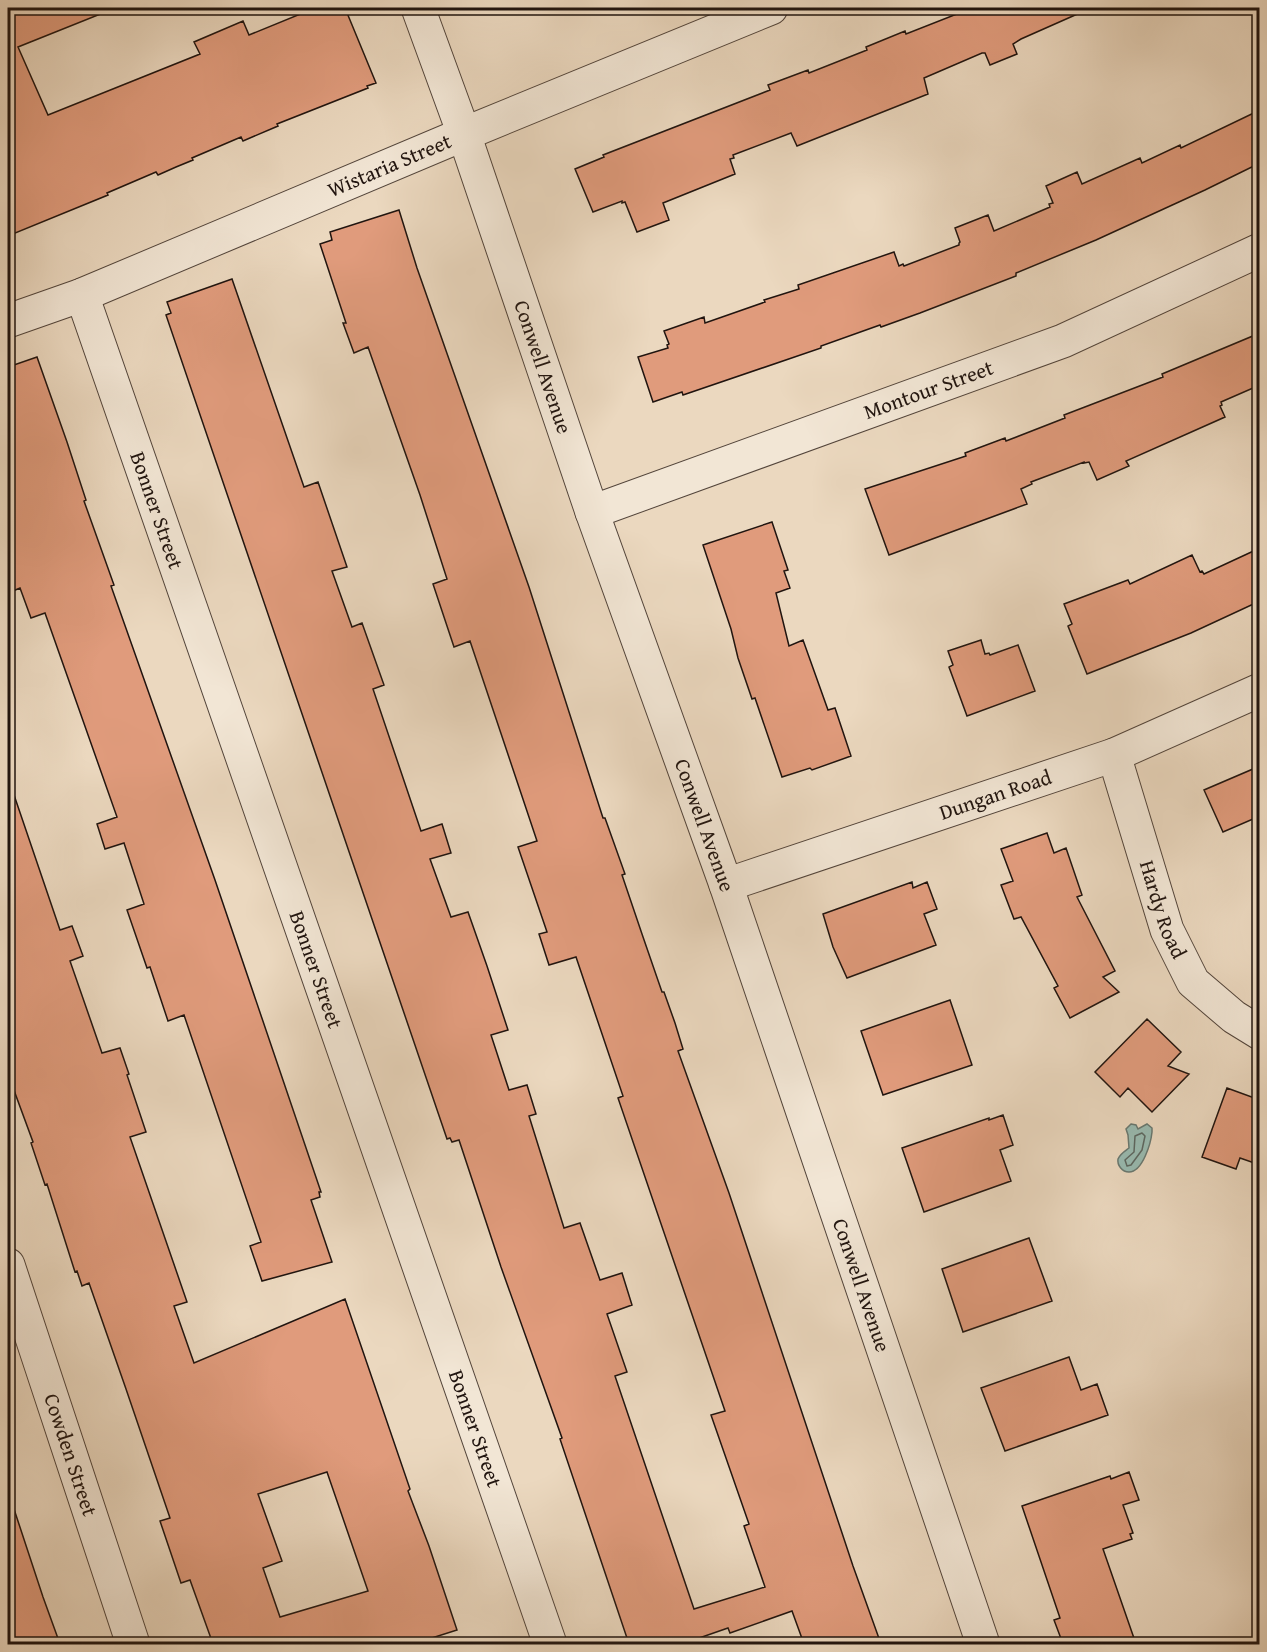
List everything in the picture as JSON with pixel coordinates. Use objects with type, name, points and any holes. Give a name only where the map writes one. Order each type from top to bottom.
[{"type":"street","name":"Conwell Avenue","points":[[418,8],[464,134],[592,512],[726,885],[983,1644]]},
{"type":"street","name":"Wistaria Street","points":[[8,321],[82,295],[771,8]]},
{"type":"street","name":"Montour Street","points":[[592,512],[1064,341],[1260,250]]},
{"type":"street","name":"Bonner Street","points":[[82,295],[550,1644]]},
{"type":"street","name":"Dungan Road","points":[[726,885],[1114,755],[1260,690]]},
{"type":"street","name":"Hardy Road","points":[[1114,755],[1167,930],[1193,982],[1234,1017],[1260,1033]]},
{"type":"street","name":"Cowden Street","points":[[8,1265],[133,1644]]},
{"type":"water","points":[[1131,1124],[1136,1125],[1138,1129],[1147,1124],[1152,1128],[1152,1132],[1142,1162],[1134,1171],[1126,1172],[1119,1166],[1118,1159],[1129,1148],[1126,1129]]},
{"type":"building","points":[[8,8],[113,9],[18,47],[48,115],[200,54],[194,42],[243,21],[249,35],[315,8],[345,8],[376,83],[277,124],[278,126],[243,141],[241,137],[158,175],[156,172],[107,193],[108,195],[8,236]]},
{"type":"building","points":[[972,8],[1091,8],[1021,39],[1013,44],[1017,54],[990,65],[985,53],[982,53],[924,78],[928,94],[797,146],[791,133],[733,155],[734,158],[730,159],[735,174],[663,203],[669,220],[637,232],[625,202],[622,203],[622,201],[593,212],[575,169],[604,157],[603,155],[770,90],[768,85],[808,70],[809,73],[867,50],[866,47],[905,31],[906,34]]},
{"type":"building","points":[[1260,110],[1260,163],[1205,190],[1096,240],[1016,273],[1016,276],[920,313],[683,395],[682,392],[653,402],[638,357],[668,348],[669,344],[664,331],[704,317],[705,323],[799,289],[798,285],[894,252],[899,266],[903,264],[904,266],[959,245],[955,228],[988,215],[994,231],[1050,207],[1049,204],[1053,203],[1046,186],[1077,172],[1082,184],[1140,158],[1142,163],[1180,145],[1181,148]]},
{"type":"building","points":[[399,210],[417,268],[529,587],[603,818],[605,818],[625,874],[622,875],[642,934],[675,1023],[683,1049],[678,1051],[729,1193],[881,1644],[804,1644],[792,1611],[730,1633],[728,1628],[682,1644],[629,1644],[560,1439],[562,1438],[459,1140],[452,1142],[450,1138],[447,1139],[166,315],[171,313],[167,302],[232,279],[304,487],[318,482],[347,567],[332,571],[352,627],[362,623],[384,685],[373,689],[421,831],[442,824],[451,853],[430,859],[451,917],[468,912],[487,966],[508,1030],[491,1035],[509,1090],[527,1085],[536,1114],[529,1116],[564,1228],[580,1223],[600,1280],[622,1273],[632,1305],[607,1314],[627,1372],[615,1376],[694,1609],[765,1587],[744,1526],[749,1524],[711,1415],[725,1411],[618,1098],[623,1096],[576,957],[549,965],[539,934],[547,932],[518,847],[537,841],[470,641],[454,647],[433,584],[447,579],[420,495],[368,347],[354,353],[320,244],[332,240],[330,232]]},
{"type":"building","points":[[1260,333],[1260,385],[1221,402],[1220,406],[1225,417],[1126,461],[1129,466],[1097,480],[1089,462],[1084,462],[1031,482],[1032,484],[1021,489],[1027,504],[889,555],[865,489],[966,456],[965,453],[1005,438],[1006,441],[1065,418],[1064,415],[1163,377],[1162,374]]},
{"type":"building","points":[[37,357],[114,585],[111,586],[215,880],[321,1192],[319,1192],[320,1197],[311,1200],[332,1262],[262,1281],[250,1246],[261,1242],[184,1015],[168,1021],[150,967],[147,968],[127,910],[144,904],[124,843],[105,849],[97,824],[117,817],[45,613],[31,618],[20,588],[8,593],[8,367]]},
{"type":"building","points":[[772,522],[788,570],[784,571],[790,588],[776,593],[789,646],[803,640],[828,710],[835,708],[851,756],[812,770],[810,768],[782,777],[755,698],[752,699],[738,658],[731,629],[703,545]]},
{"type":"building","points":[[1260,548],[1260,601],[1191,633],[1087,674],[1068,626],[1072,624],[1064,604],[1128,580],[1130,584],[1192,555],[1200,572],[1204,574]]},
{"type":"building","points":[[981,640],[985,654],[990,655],[1018,645],[1035,691],[967,716],[949,667],[953,665],[948,651]]},
{"type":"building","points":[[1260,766],[1260,816],[1223,832],[1204,790]]},
{"type":"building","points":[[8,792],[13,792],[60,930],[72,926],[83,956],[70,961],[102,1053],[120,1048],[129,1074],[127,1075],[146,1132],[130,1137],[187,1302],[174,1306],[194,1363],[345,1299],[410,1489],[408,1491],[457,1630],[413,1644],[213,1644],[190,1580],[181,1583],[160,1521],[170,1518],[89,1283],[82,1286],[77,1271],[75,1272],[47,1184],[45,1185],[31,1143],[33,1142],[8,1074]],"holes":[[[327,1472],[368,1591],[280,1617],[263,1568],[282,1561],[258,1494]]]},
{"type":"building","points":[[1047,833],[1054,853],[1066,848],[1082,895],[1077,897],[1115,971],[1103,977],[1119,992],[1070,1018],[1054,988],[1058,986],[1021,917],[1014,919],[1001,885],[1013,881],[1001,849]]},
{"type":"building","points":[[912,882],[913,888],[927,882],[937,909],[924,914],[936,945],[847,978],[833,947],[823,914]]},
{"type":"building","points":[[950,1000],[972,1065],[883,1095],[861,1031]]},
{"type":"building","points":[[1147,1019],[1181,1052],[1168,1066],[1189,1074],[1152,1112],[1128,1088],[1120,1097],[1095,1072]]},
{"type":"building","points":[[1227,1088],[1260,1100],[1260,1165],[1240,1158],[1236,1169],[1202,1157]]},
{"type":"building","points":[[1003,1115],[1013,1145],[1000,1150],[1011,1181],[924,1212],[902,1148]]},
{"type":"building","points":[[1029,1238],[1052,1301],[963,1332],[942,1269]]},
{"type":"building","points":[[1069,1357],[1081,1390],[1097,1384],[1108,1415],[1005,1451],[981,1388]]},
{"type":"building","points":[[1129,1472],[1139,1500],[1123,1505],[1133,1533],[1130,1534],[1132,1539],[1103,1549],[1136,1644],[1063,1644],[1054,1620],[1060,1618],[1022,1506],[1110,1476],[1111,1479]]},
{"type":"building","points":[[12,1503],[60,1644],[8,1644],[8,1504]]}]
